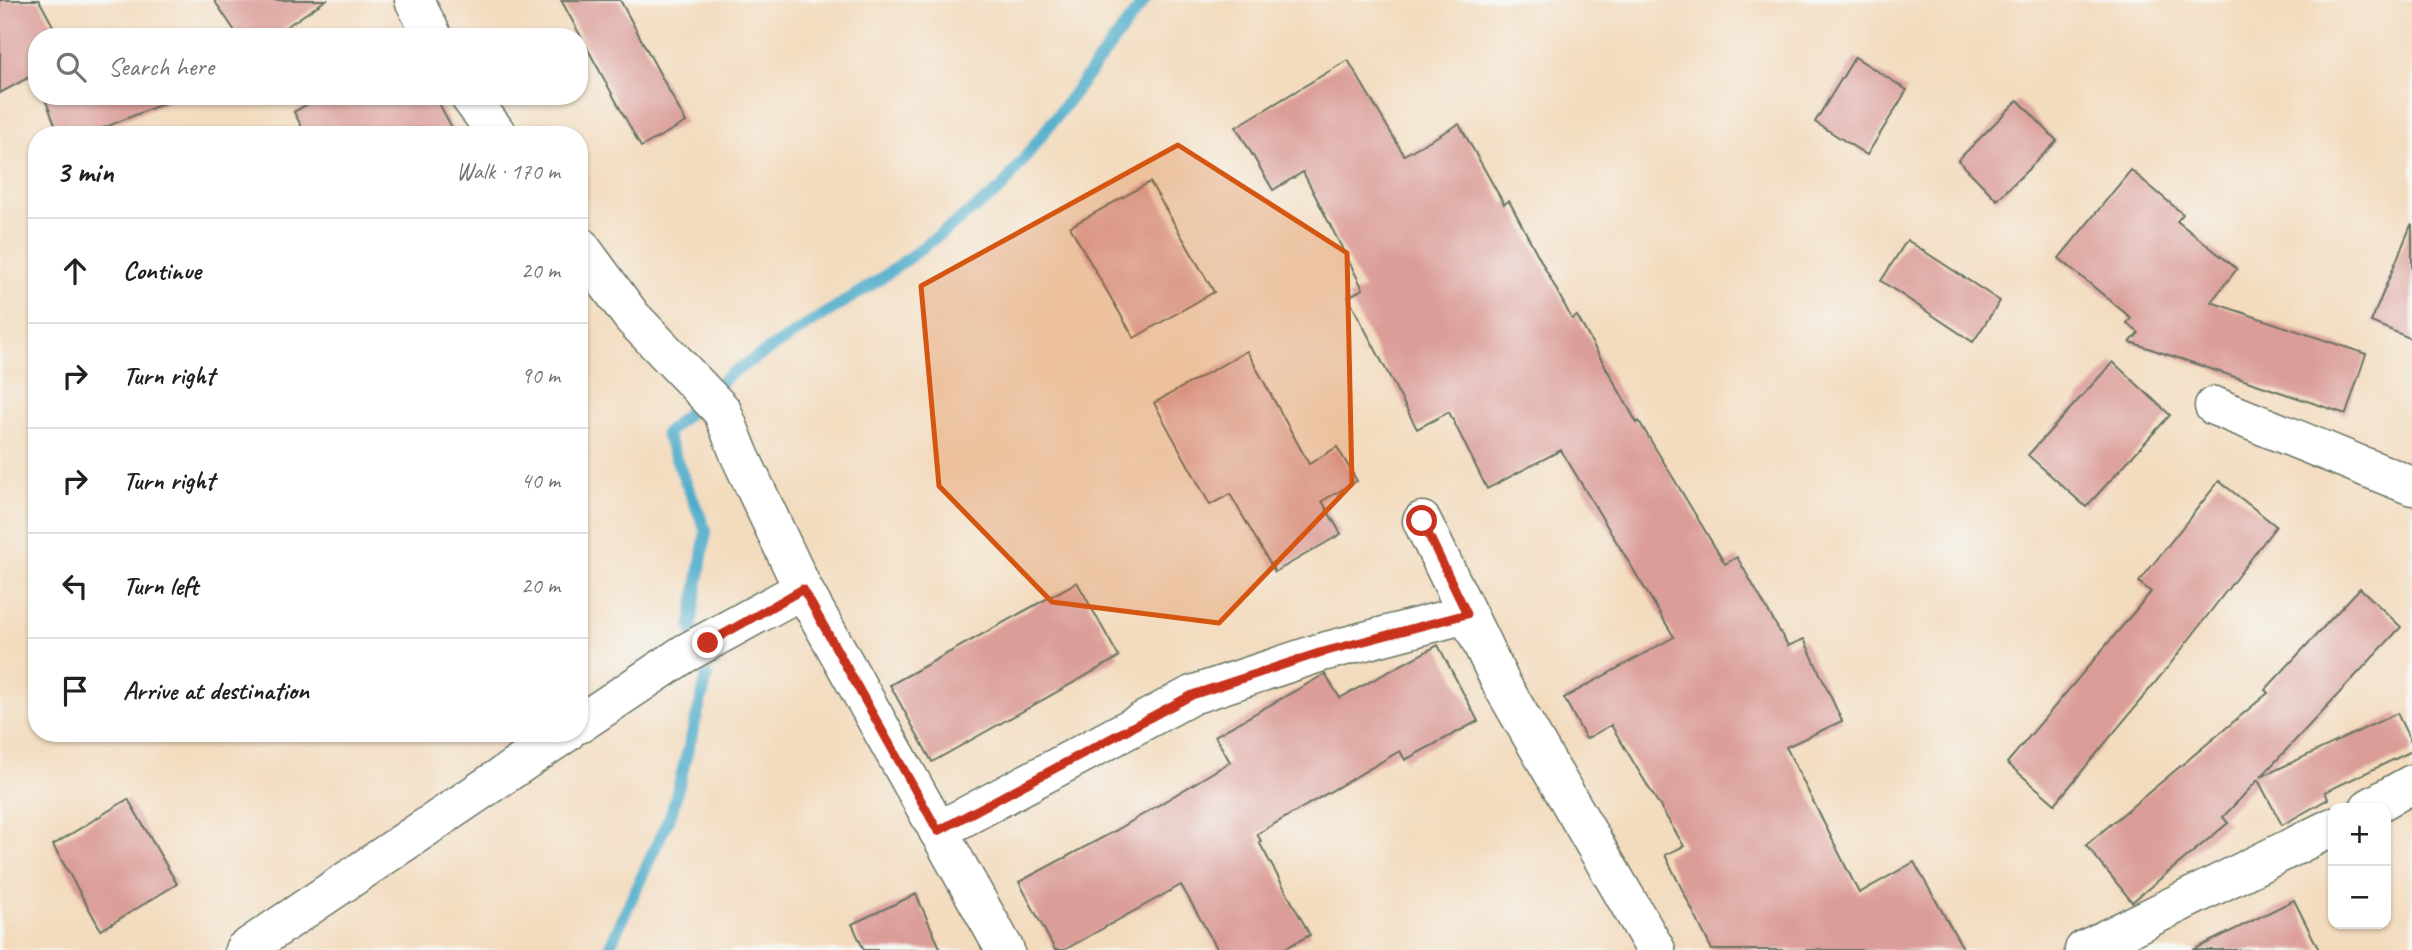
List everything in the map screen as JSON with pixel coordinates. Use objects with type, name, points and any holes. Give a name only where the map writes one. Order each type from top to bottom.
[{"type":"street","points":[[414,0],[428,28]]},
{"type":"street","points":[[476,105],[491,126]]},
{"type":"street","points":[[588,257],[632,317],[722,411],[803,589],[1004,950]]},
{"type":"street","points":[[2214,406],[2412,485]]},
{"type":"street","points":[[1422,521],[1502,685],[1656,950]]},
{"type":"street","points":[[588,718],[696,649],[803,589]]},
{"type":"street","points":[[938,831],[1192,695],[1319,653],[1467,614]]},
{"type":"street","points":[[244,950],[553,742]]},
{"type":"street","points":[[2378,803],[2412,784]]},
{"type":"street","points":[[2084,950],[2328,829]]},
{"type":"highlighted area","points":[[1178,145],[1347,253],[1352,484],[1219,623],[1052,602],[939,486],[921,286]]},
{"type":"building","points":[[0,0],[39,0],[54,28],[28,28],[28,78],[0,93]]},
{"type":"building","points":[[214,0],[326,0],[284,28],[233,28]]},
{"type":"building","points":[[561,0],[620,0],[686,122],[641,147],[588,50],[588,28],[576,28]]},
{"type":"building","points":[[1855,57],[1907,90],[1867,155],[1815,122]]},
{"type":"building","points":[[1348,60],[1404,155],[1459,124],[1504,204],[1509,201],[1572,319],[1577,316],[1637,423],[1639,421],[1725,564],[1737,557],[1788,646],[1804,639],[1842,721],[1786,747],[1859,893],[1914,862],[1964,950],[1712,950],[1665,855],[1684,846],[1611,725],[1586,739],[1564,698],[1674,637],[1561,450],[1487,489],[1449,412],[1417,429],[1348,297],[1363,289],[1303,172],[1273,190],[1236,127]]},
{"type":"building","points":[[2018,100],[2057,141],[1997,200],[1958,160]]},
{"type":"building","points":[[47,105],[160,105],[108,126],[56,126]]},
{"type":"building","points":[[306,105],[440,105],[451,126],[301,126],[294,112]]},
{"type":"building","points":[[2131,170],[2183,214],[2177,221],[2237,269],[2211,302],[2366,354],[2346,414],[2130,342],[2139,333],[2127,323],[2131,318],[2059,258]]},
{"type":"building","points":[[1150,182],[1214,292],[1134,338],[1070,227]]},
{"type":"building","points":[[2412,225],[2412,339],[2371,322]]},
{"type":"building","points":[[1907,240],[2000,301],[1973,342],[1881,281]]},
{"type":"building","points":[[1247,351],[1309,464],[1337,447],[1357,481],[1322,501],[1341,534],[1275,572],[1230,494],[1210,505],[1154,403]]},
{"type":"building","points":[[2113,362],[2170,415],[2086,507],[2028,455]]},
{"type":"building","points":[[2219,481],[2276,526],[2168,667],[2055,804],[2007,763],[2151,592],[2139,582]]},
{"type":"building","points":[[1077,582],[1119,657],[932,762],[890,685]]},
{"type":"building","points":[[2360,588],[2401,627],[2261,777],[2397,713],[2412,744],[2412,751],[2325,792],[2328,799],[2282,825],[2258,780],[2223,817],[2228,823],[2132,902],[2086,845],[2268,693],[2265,690]]},
{"type":"building","points":[[1438,645],[1478,721],[1405,760],[1400,751],[1257,834],[1310,935],[1282,950],[1218,950],[1181,885],[1064,950],[1055,950],[1019,882],[1117,830],[1230,762],[1215,736],[1325,674],[1340,698]]},
{"type":"building","points":[[128,799],[177,884],[101,930],[53,845]]},
{"type":"building","points":[[916,894],[941,950],[864,950],[852,924]]},
{"type":"building","points":[[2294,900],[2319,950],[2193,950]]},
{"type":"waterway","points":[[608,950],[672,811],[707,677],[691,625],[706,531],[666,434],[730,374],[879,280],[1001,189],[1145,0]]},
{"type":"route","points":[[708,643],[803,589],[938,831],[1192,695],[1319,653],[1467,614],[1422,521]]}]
